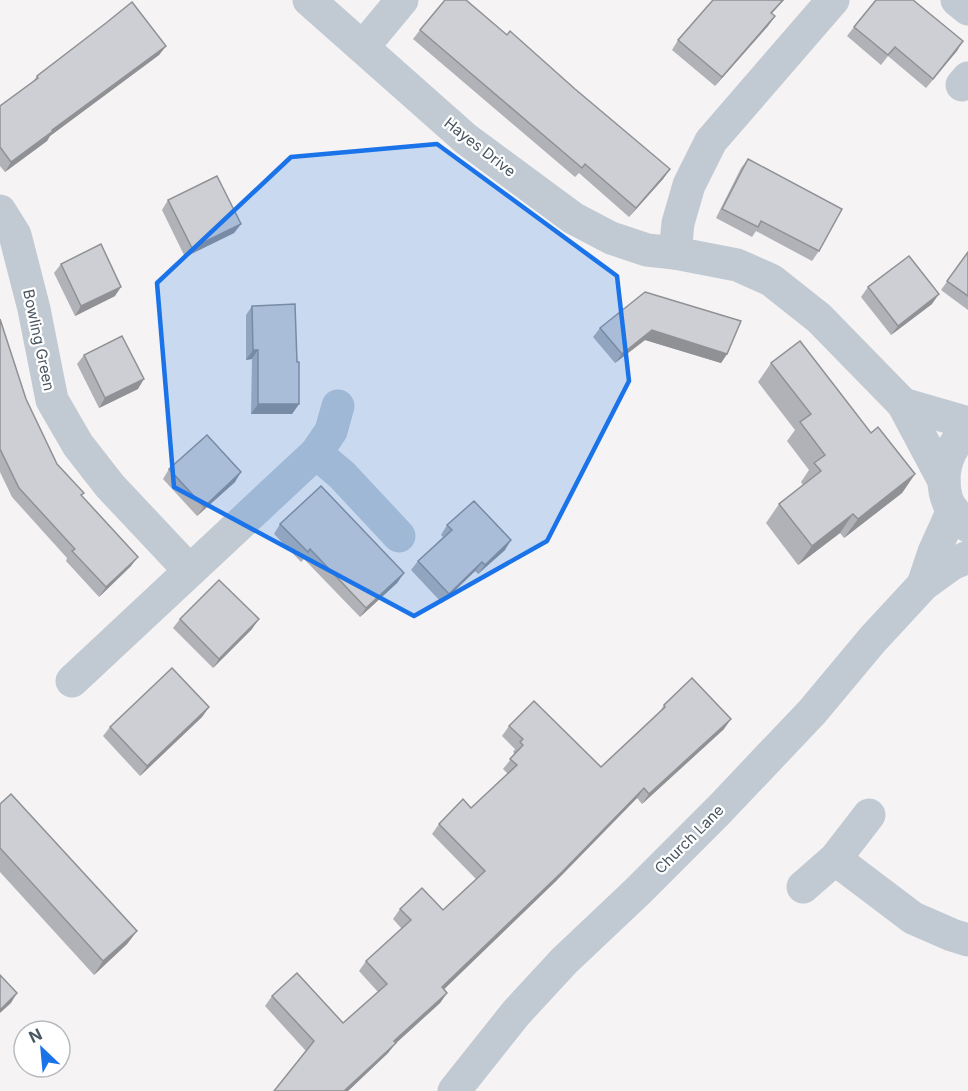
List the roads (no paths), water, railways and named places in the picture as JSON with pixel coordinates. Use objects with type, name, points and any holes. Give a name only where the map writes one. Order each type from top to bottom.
[{"type":"street","name":"Hayes Drive","points":[[309,0],[465,139],[573,218],[611,238],[647,250],[737,265],[771,280],[819,318],[903,404],[955,506]]},
{"type":"street","points":[[363,47],[402,0]]},
{"type":"street","points":[[675,253],[678,223],[689,185],[711,141],[832,0]]},
{"type":"street","points":[[957,0],[968,9]]},
{"type":"street","name":"Bowling Green","points":[[0,211],[15,235],[34,309],[52,400],[78,445],[110,486],[189,570]]},
{"type":"street","name":"Hayes Drive","points":[[903,404],[968,423]]},
{"type":"street","points":[[72,681],[316,453],[331,431],[338,406]]},
{"type":"street","name":"Church Lane","points":[[923,585],[934,552],[955,506],[945,464],[952,448],[968,431]]},
{"type":"street","points":[[316,453],[342,475],[399,536]]},
{"type":"street","name":"Church Lane","points":[[454,1091],[516,1013],[556,970],[719,810],[812,712],[873,639],[923,585],[952,564],[968,557]]},
{"type":"street","points":[[803,887],[836,859],[868,815]]},
{"type":"street","points":[[836,859],[913,918],[968,940]]}]
